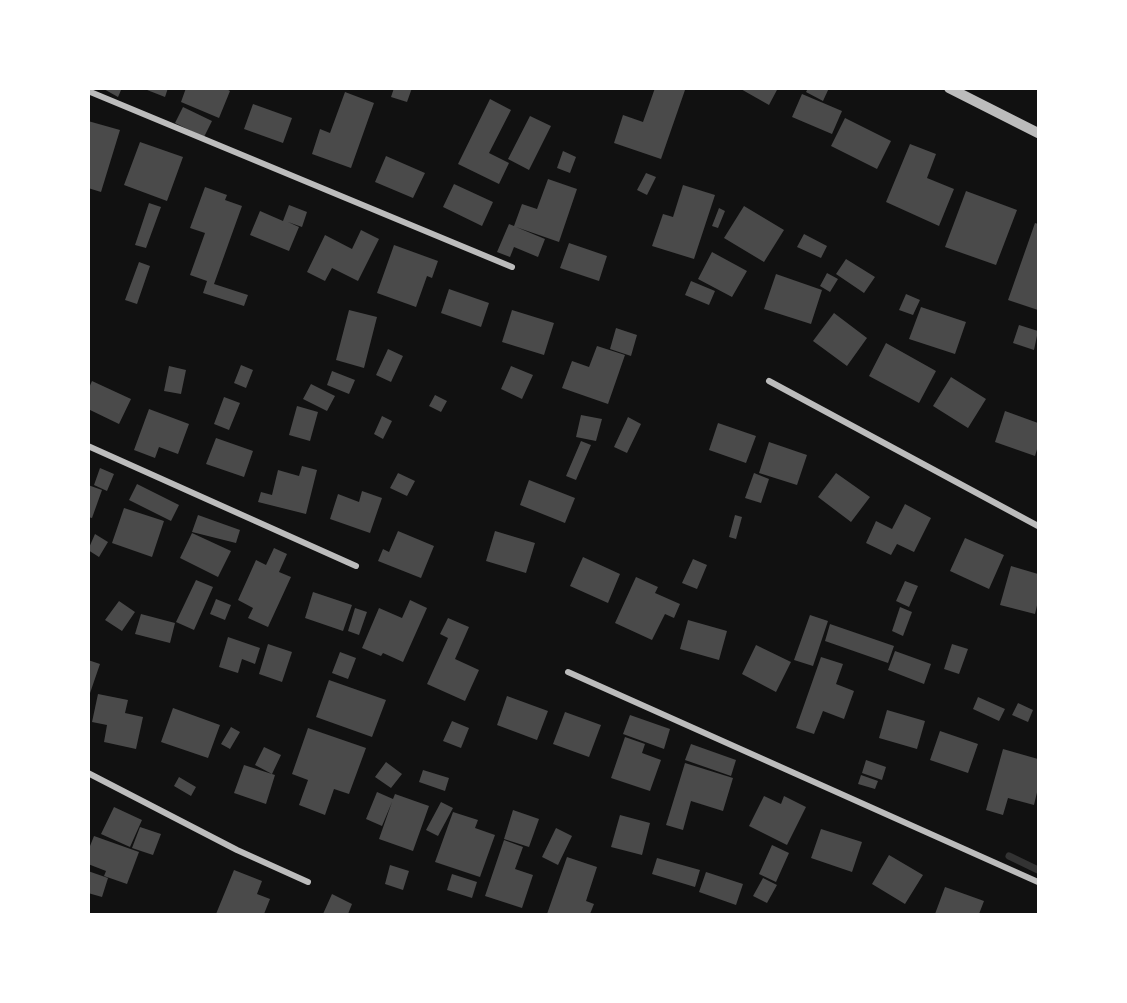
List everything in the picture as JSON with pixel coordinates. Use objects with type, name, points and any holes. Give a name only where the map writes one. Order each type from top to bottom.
[{"type":"street","points":[[949,88],[1038,133]]},
{"type":"street","points":[[88,91],[512,267]]},
{"type":"street","points":[[769,381],[1038,526]]},
{"type":"street","points":[[88,446],[356,566]]},
{"type":"street","points":[[568,672],[1038,882]]},
{"type":"street","points":[[88,773],[237,850],[308,882]]},
{"type":"building","points":[[102,88],[122,88],[118,97]]},
{"type":"building","points":[[142,88],[168,88],[165,97]]},
{"type":"building","points":[[186,88],[225,88],[230,91],[219,118],[181,102]]},
{"type":"building","points":[[394,88],[412,88],[407,102],[391,97]]},
{"type":"building","points":[[655,88],[685,90],[661,159],[614,143],[623,115],[643,122]]},
{"type":"building","points":[[739,88],[778,88],[769,105]]},
{"type":"building","points":[[808,88],[829,88],[823,101],[806,92]]},
{"type":"building","points":[[345,92],[374,103],[351,168],[312,154],[320,129],[330,133]]},
{"type":"building","points":[[802,94],[842,111],[832,134],[792,117]]},
{"type":"building","points":[[490,99],[511,110],[489,153],[509,163],[499,184],[458,164]]},
{"type":"building","points":[[253,104],[292,118],[283,143],[244,129]]},
{"type":"building","points":[[183,107],[212,121],[204,137],[175,123]]},
{"type":"building","points":[[530,116],[551,126],[529,170],[508,159]]},
{"type":"building","points":[[845,118],[891,141],[877,169],[831,146]]},
{"type":"building","points":[[88,121],[120,130],[101,192],[88,188]]},
{"type":"building","points":[[140,142],[183,157],[167,201],[124,185]]},
{"type":"building","points":[[910,144],[936,154],[927,178],[954,189],[939,226],[886,202]]},
{"type":"building","points":[[563,151],[576,157],[570,173],[557,168]]},
{"type":"building","points":[[386,156],[425,173],[413,198],[375,182]]},
{"type":"building","points":[[646,173],[656,177],[647,195],[637,190]]},
{"type":"building","points":[[548,179],[577,189],[559,242],[516,227],[545,239],[538,257],[514,247],[510,257],[497,252],[509,224],[514,226],[522,204],[537,209]]},
{"type":"building","points":[[454,184],[493,202],[482,226],[443,207]]},
{"type":"building","points":[[683,185],[715,195],[694,259],[652,246],[663,214],[673,217]]},
{"type":"building","points":[[205,187],[227,195],[225,200],[242,206],[214,284],[248,295],[244,306],[203,293],[207,281],[190,275],[205,233],[190,228]]},
{"type":"building","points":[[966,191],[1017,210],[996,265],[945,247]]},
{"type":"building","points":[[149,203],[161,207],[146,248],[135,245]]},
{"type":"building","points":[[289,205],[307,212],[302,227],[288,222],[299,227],[289,251],[250,235],[260,211],[283,221]]},
{"type":"building","points":[[744,206],[784,230],[764,262],[724,238]]},
{"type":"building","points":[[719,208],[725,211],[718,228],[712,226]]},
{"type":"building","points":[[1035,223],[1038,224],[1038,310],[1008,300]]},
{"type":"building","points":[[361,230],[379,239],[358,281],[332,268],[325,281],[307,272],[325,235],[352,249]]},
{"type":"building","points":[[804,234],[827,246],[821,258],[797,247]]},
{"type":"building","points":[[569,243],[607,256],[599,281],[560,268]]},
{"type":"building","points":[[394,245],[438,261],[432,278],[427,276],[416,307],[377,293]]},
{"type":"building","points":[[712,252],[747,271],[732,297],[698,279]]},
{"type":"building","points":[[846,259],[875,277],[864,293],[836,274]]},
{"type":"building","points":[[139,262],[150,266],[137,304],[125,300]]},
{"type":"building","points":[[827,273],[838,279],[830,292],[820,286]]},
{"type":"building","points":[[776,274],[822,290],[811,324],[764,309]]},
{"type":"building","points":[[691,281],[715,291],[709,305],[685,295]]},
{"type":"building","points":[[449,289],[489,303],[481,327],[441,313]]},
{"type":"building","points":[[906,294],[920,300],[913,315],[899,310]]},
{"type":"building","points":[[921,307],[966,322],[955,354],[909,339]]},
{"type":"building","points":[[349,310],[377,317],[364,368],[336,360]]},
{"type":"building","points":[[512,310],[554,323],[544,355],[502,342]]},
{"type":"building","points":[[834,313],[867,338],[847,366],[813,341]]},
{"type":"building","points":[[1019,325],[1038,331],[1034,350],[1013,343]]},
{"type":"building","points":[[616,328],[637,335],[631,356],[610,349]]},
{"type":"building","points":[[886,343],[936,371],[919,403],[869,376]]},
{"type":"building","points":[[597,346],[625,355],[608,404],[562,388],[572,361],[589,367]]},
{"type":"building","points":[[388,349],[403,356],[391,382],[376,375]]},
{"type":"building","points":[[241,365],[253,370],[246,388],[234,383]]},
{"type":"building","points":[[169,366],[186,370],[181,394],[164,391]]},
{"type":"building","points":[[511,366],[533,375],[522,399],[501,389]]},
{"type":"building","points":[[332,371],[355,380],[349,394],[327,385]]},
{"type":"building","points":[[951,377],[986,399],[968,428],[933,406]]},
{"type":"building","points":[[92,381],[131,399],[119,424],[88,409],[88,390]]},
{"type":"building","points":[[311,384],[335,396],[327,411],[303,399]]},
{"type":"building","points":[[435,395],[447,401],[441,412],[429,406]]},
{"type":"building","points":[[224,397],[240,403],[229,430],[214,424]]},
{"type":"building","points":[[297,406],[318,412],[310,441],[289,435]]},
{"type":"building","points":[[149,409],[189,424],[178,454],[159,447],[155,458],[134,450]]},
{"type":"building","points":[[1005,411],[1038,423],[1038,446],[1035,456],[995,442]]},
{"type":"building","points":[[581,415],[602,419],[596,441],[576,437]]},
{"type":"building","points":[[382,416],[392,421],[383,439],[374,434]]},
{"type":"building","points":[[628,417],[641,424],[627,453],[614,447]]},
{"type":"building","points":[[718,423],[756,436],[746,463],[709,450]]},
{"type":"building","points":[[216,438],[253,451],[244,477],[206,464]]},
{"type":"building","points":[[581,441],[591,445],[576,480],[566,476]]},
{"type":"building","points":[[769,442],[807,455],[797,485],[759,473]]},
{"type":"building","points":[[302,466],[317,470],[306,514],[258,502],[261,492],[272,495],[278,470],[299,476]]},
{"type":"building","points":[[100,468],[114,474],[107,491],[94,485]]},
{"type":"building","points":[[398,473],[415,481],[407,496],[390,488]]},
{"type":"building","points":[[754,473],[769,479],[761,503],[745,498]]},
{"type":"building","points":[[836,473],[870,497],[851,522],[818,497]]},
{"type":"building","points":[[529,480],[575,498],[565,523],[520,505]]},
{"type":"building","points":[[137,484],[179,505],[171,521],[129,500]]},
{"type":"building","points":[[88,485],[102,490],[92,518],[88,517]]},
{"type":"building","points":[[362,491],[382,498],[370,533],[330,519],[338,494],[359,502]]},
{"type":"building","points":[[905,504],[931,518],[914,552],[897,544],[891,555],[866,543],[876,521],[892,529]]},
{"type":"building","points":[[124,508],[164,521],[152,557],[112,543]]},
{"type":"building","points":[[198,515],[240,530],[236,543],[192,532]]},
{"type":"building","points":[[735,515],[742,517],[736,539],[729,537]]},
{"type":"building","points":[[398,531],[434,546],[421,578],[378,561],[383,549],[389,552]]},
{"type":"building","points":[[495,531],[535,543],[526,573],[486,561]]},
{"type":"building","points":[[192,533],[231,551],[218,577],[180,558]]},
{"type":"building","points":[[95,534],[108,542],[99,557],[88,550]]},
{"type":"building","points":[[965,538],[1004,555],[989,589],[950,571]]},
{"type":"building","points":[[274,548],[287,554],[279,572],[291,577],[268,627],[248,618],[253,608],[238,600],[256,560],[266,565]]},
{"type":"building","points":[[583,557],[620,574],[608,603],[570,586]]},
{"type":"building","points":[[693,559],[707,565],[697,589],[682,583]]},
{"type":"building","points":[[1011,566],[1038,574],[1038,601],[1035,614],[1000,605]]},
{"type":"building","points":[[636,577],[658,587],[655,593],[680,604],[674,618],[665,614],[652,640],[615,623]]},
{"type":"building","points":[[196,580],[213,587],[194,630],[176,622]]},
{"type":"building","points":[[905,581],[918,586],[909,607],[896,601]]},
{"type":"building","points":[[313,592],[352,605],[343,631],[305,618]]},
{"type":"building","points":[[216,599],[231,605],[225,620],[210,614]]},
{"type":"building","points":[[410,600],[427,608],[403,662],[383,653],[381,656],[362,648],[379,608],[402,618]]},
{"type":"building","points":[[119,601],[135,612],[122,631],[105,620]]},
{"type":"building","points":[[900,607],[912,612],[903,636],[892,631]]},
{"type":"building","points":[[355,608],[367,612],[359,635],[348,631]]},
{"type":"building","points":[[141,614],[175,623],[170,643],[135,634]]},
{"type":"building","points":[[810,615],[828,621],[813,666],[794,660]]},
{"type":"building","points":[[448,618],[469,627],[455,659],[479,670],[465,701],[427,684],[448,638],[440,634]]},
{"type":"building","points":[[688,620],[727,631],[719,660],[680,649]]},
{"type":"building","points":[[830,624],[894,646],[888,663],[825,641]]},
{"type":"building","points":[[228,637],[260,648],[255,664],[242,659],[238,673],[219,667]]},
{"type":"building","points":[[268,644],[292,652],[282,682],[259,674]]},
{"type":"building","points":[[952,644],[968,649],[959,674],[944,669]]},
{"type":"building","points":[[756,645],[791,662],[776,692],[742,674]]},
{"type":"building","points":[[895,651],[931,664],[924,684],[888,670]]},
{"type":"building","points":[[340,652],[356,658],[348,679],[332,673]]},
{"type":"building","points":[[821,657],[843,664],[836,684],[854,691],[844,719],[823,711],[814,734],[796,728]]},
{"type":"building","points":[[88,660],[100,664],[89,696],[88,696]]},
{"type":"building","points":[[329,680],[386,700],[372,737],[316,717]]},
{"type":"building","points":[[98,694],[128,700],[125,713],[143,717],[136,749],[104,742],[107,725],[92,722]]},
{"type":"building","points":[[507,696],[548,711],[537,740],[497,725]]},
{"type":"building","points":[[978,697],[1005,709],[999,721],[973,709]]},
{"type":"building","points":[[1018,703],[1033,710],[1028,722],[1012,715]]},
{"type":"building","points":[[173,708],[220,725],[208,758],[161,742]]},
{"type":"building","points":[[887,710],[925,721],[917,749],[879,738]]},
{"type":"building","points":[[565,712],[601,725],[589,757],[553,744]]},
{"type":"building","points":[[630,715],[670,729],[664,749],[623,734]]},
{"type":"building","points":[[452,721],[469,728],[461,748],[443,741]]},
{"type":"building","points":[[231,727],[240,732],[230,749],[221,744]]},
{"type":"building","points":[[308,728],[366,748],[349,794],[334,789],[325,815],[299,805],[308,780],[292,774]]},
{"type":"building","points":[[940,731],[978,744],[968,773],[930,760]]},
{"type":"building","points":[[625,737],[645,744],[642,753],[661,760],[650,791],[611,778]]},
{"type":"building","points":[[691,744],[736,760],[731,776],[685,760]]},
{"type":"building","points":[[264,747],[281,755],[272,774],[255,765]]},
{"type":"building","points":[[1003,749],[1038,759],[1038,788],[1034,805],[1008,798],[1003,815],[986,810]]},
{"type":"building","points":[[866,760],[886,767],[882,780],[862,773]]},
{"type":"building","points":[[386,762],[402,774],[391,788],[375,777]]},
{"type":"building","points":[[685,763],[733,778],[723,811],[691,801],[683,830],[666,825]]},
{"type":"building","points":[[244,765],[275,775],[266,804],[234,793]]},
{"type":"building","points":[[423,770],[449,778],[445,791],[419,782]]},
{"type":"building","points":[[861,775],[878,781],[875,789],[858,784]]},
{"type":"building","points":[[179,777],[196,787],[191,796],[174,786]]},
{"type":"building","points":[[377,792],[393,799],[395,794],[429,806],[413,851],[379,839],[392,802],[382,826],[366,819]]},
{"type":"building","points":[[764,796],[781,804],[784,796],[806,807],[787,845],[749,826]]},
{"type":"building","points":[[441,802],[453,808],[438,836],[426,830]]},
{"type":"building","points":[[114,807],[142,820],[130,847],[101,834]]},
{"type":"building","points":[[513,810],[539,819],[529,847],[504,839]]},
{"type":"building","points":[[453,812],[478,820],[475,828],[495,835],[480,877],[435,862]]},
{"type":"building","points":[[620,815],[650,823],[642,855],[611,847]]},
{"type":"building","points":[[140,827],[161,834],[153,855],[132,848]]},
{"type":"building","points":[[556,828],[572,836],[558,865],[542,857]]},
{"type":"building","points":[[821,829],[862,842],[852,872],[811,858]]},
{"type":"building","points":[[94,836],[139,852],[127,884],[104,876],[106,871],[88,864],[88,851]]},
{"type":"building","points":[[504,840],[523,847],[515,869],[533,875],[522,908],[485,896]]},
{"type":"building","points":[[772,845],[789,853],[776,882],[759,874]]},
{"type":"building","points":[[889,855],[923,875],[905,904],[872,884]]},
{"type":"building","points":[[567,857],[597,867],[586,901],[594,904],[590,914],[547,914]]},
{"type":"building","points":[[657,858],[700,870],[695,887],[652,874]]},
{"type":"building","points":[[390,865],[409,871],[403,890],[385,884]]},
{"type":"building","points":[[234,870],[262,881],[257,894],[270,899],[264,914],[216,914]]},
{"type":"building","points":[[88,871],[108,878],[102,897],[88,893]]},
{"type":"building","points":[[706,872],[743,884],[736,905],[699,892]]},
{"type":"building","points":[[452,874],[477,882],[472,898],[447,890]]},
{"type":"building","points":[[763,878],[777,885],[767,903],[753,896]]},
{"type":"building","points":[[945,887],[984,901],[979,914],[935,914]]},
{"type":"building","points":[[332,894],[352,904],[348,914],[323,914]]},
{"type":"waterway","points":[[1009,856],[1038,870]]}]
